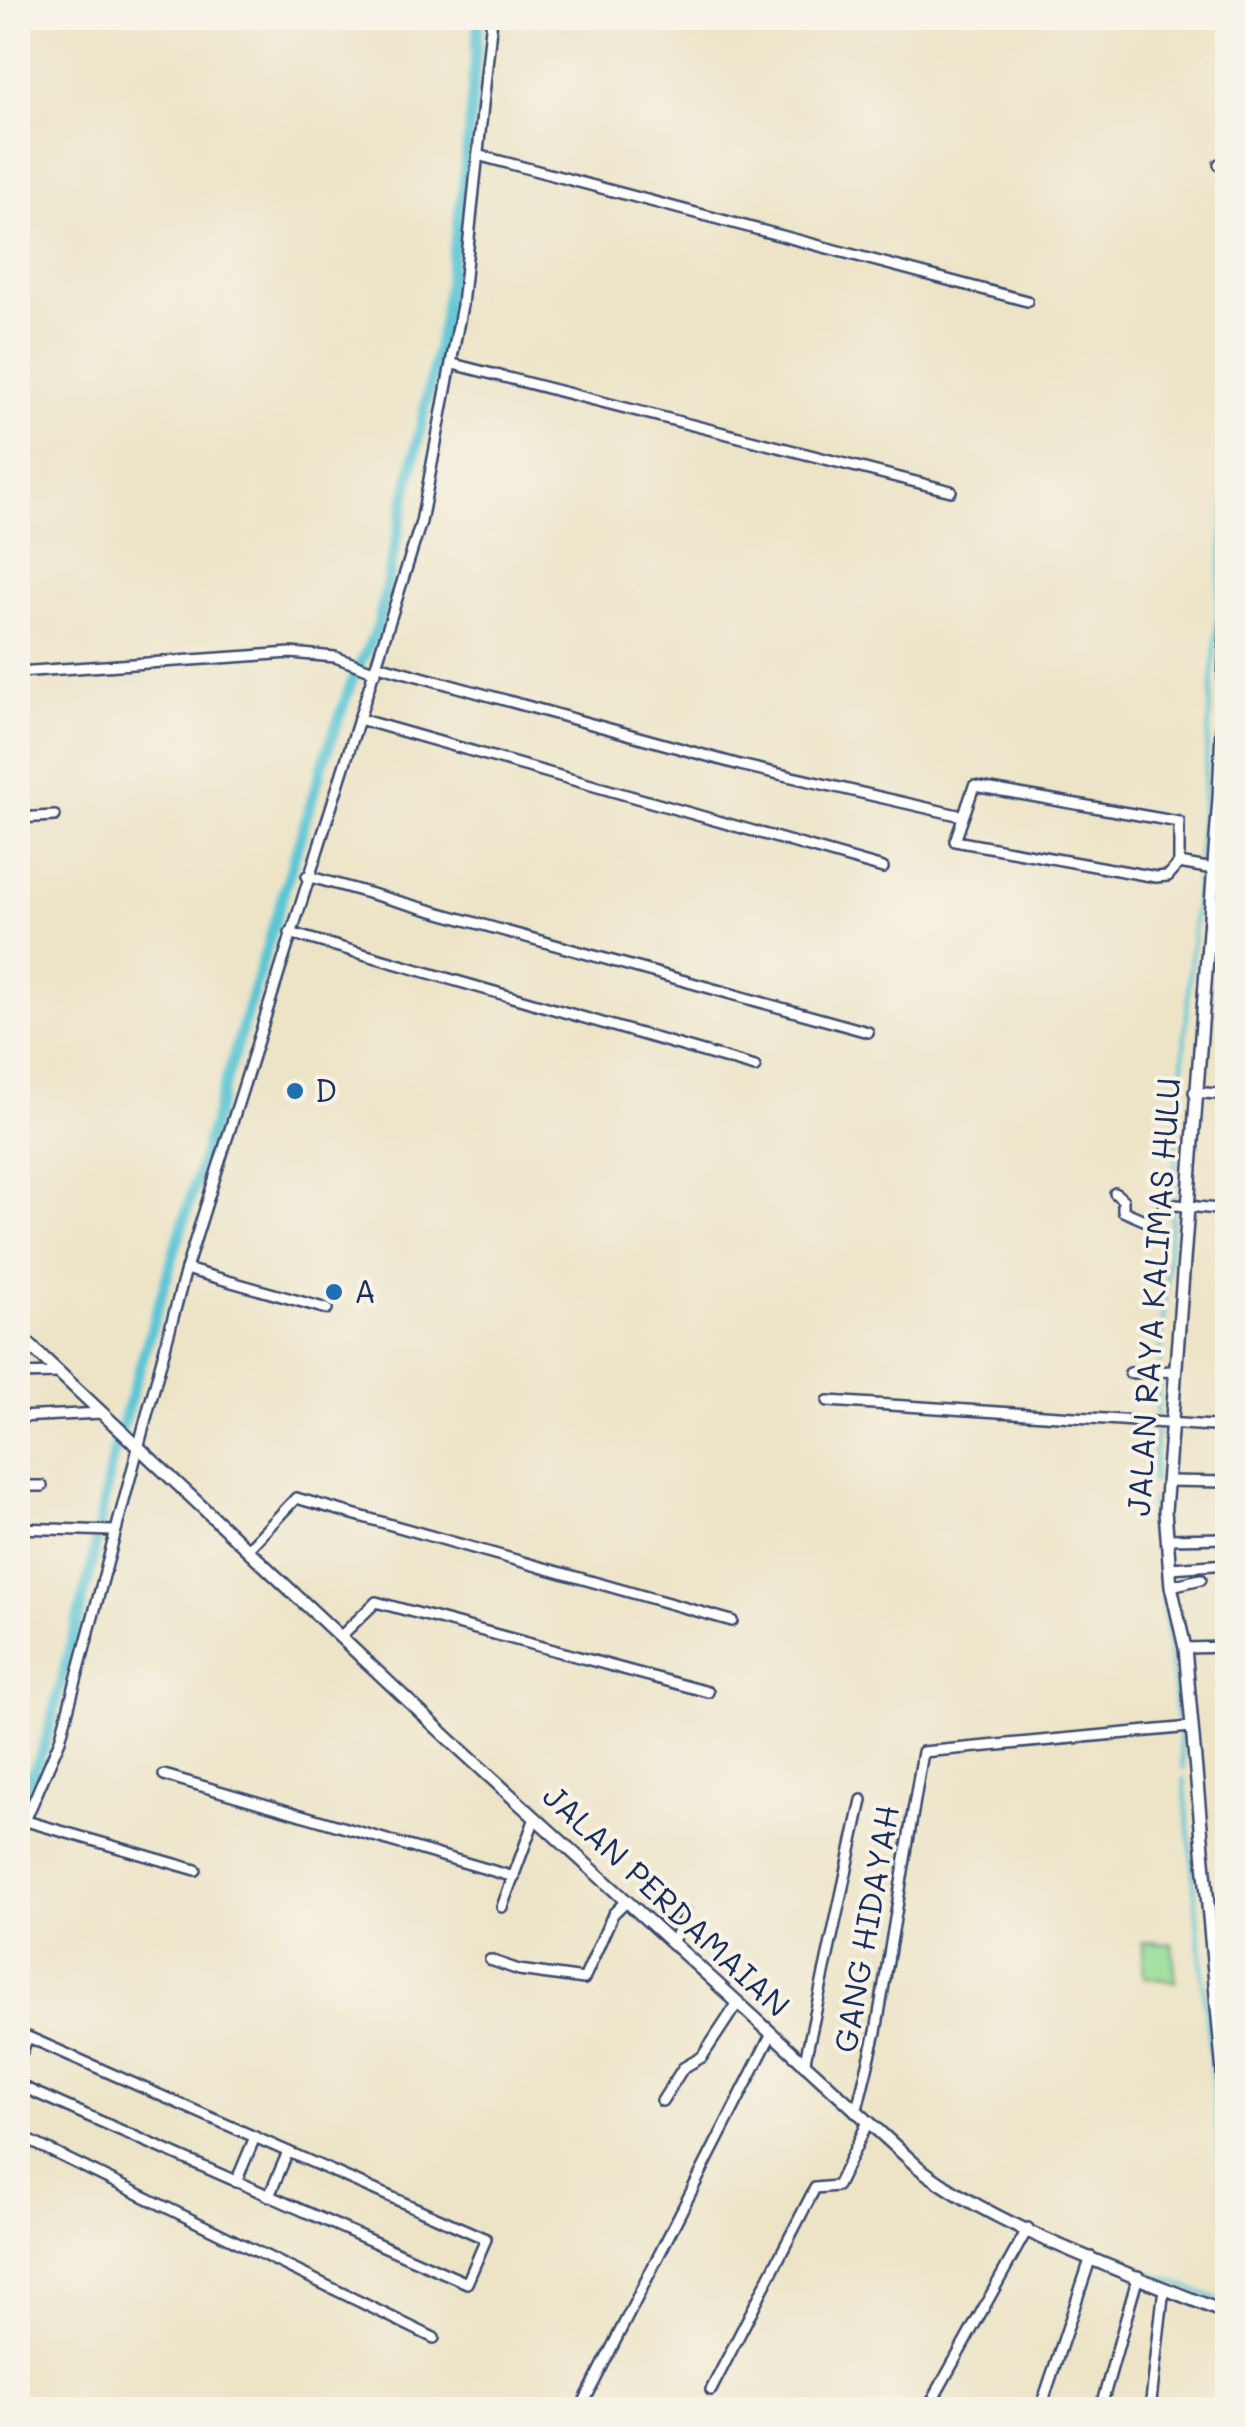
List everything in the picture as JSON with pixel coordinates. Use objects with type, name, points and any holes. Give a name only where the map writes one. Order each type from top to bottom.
[{"type":"street","points":[[18,1837],[60,1740],[103,1529],[421,522],[453,364],[481,156],[492,18]]},
{"type":"street","points":[[481,156],[1027,301]]},
{"type":"street","points":[[453,364],[951,491]]},
{"type":"street","name":"JALAN RAYA KALIMAS HULU","points":[[1228,586],[1221,852],[1204,868],[1194,1092],[1178,1206],[1167,1481],[1170,1568],[1185,1648],[1228,2129]]},
{"type":"street","points":[[18,672],[291,653],[350,662],[740,765],[962,816]]},
{"type":"street","points":[[359,720],[882,868]]},
{"type":"street","points":[[974,786],[1179,822],[1179,863],[1168,876],[1156,878],[955,841],[974,786]]},
{"type":"street","points":[[18,818],[55,816]]},
{"type":"street","points":[[1179,863],[1204,868]]},
{"type":"street","points":[[307,876],[868,1032]]},
{"type":"street","points":[[290,933],[755,1067]]},
{"type":"street","points":[[1194,1092],[1228,1095]]},
{"type":"street","points":[[1116,1192],[1122,1200],[1122,1211],[1144,1220],[1178,1206],[1228,1210]]},
{"type":"street","points":[[186,1270],[328,1310]]},
{"type":"street","name":"JALAN PERDAMAIAN","points":[[18,1334],[535,1818],[867,2124],[929,2176],[1028,2228],[1228,2314]]},
{"type":"street","points":[[1130,1374],[1174,1371]]},
{"type":"street","points":[[18,1374],[58,1373]]},
{"type":"street","points":[[828,1401],[1228,1426]]},
{"type":"street","points":[[18,1417],[102,1413]]},
{"type":"street","points":[[1167,1481],[1228,1482]]},
{"type":"street","points":[[18,1486],[42,1486]]},
{"type":"street","points":[[247,1550],[296,1498],[732,1621]]},
{"type":"street","points":[[18,1528],[103,1529]]},
{"type":"street","points":[[1168,1539],[1228,1538]]},
{"type":"street","points":[[1170,1568],[1228,1564]]},
{"type":"street","points":[[1172,1586],[1201,1579]]},
{"type":"street","points":[[340,1637],[376,1602],[708,1692]]},
{"type":"street","points":[[1185,1648],[1228,1646]]},
{"type":"street","name":"GANG HIDAYAH","points":[[856,2113],[876,2032],[922,1752],[1191,1727]]},
{"type":"street","points":[[164,1775],[514,1877]]},
{"type":"street","points":[[804,2065],[862,1800]]},
{"type":"street","points":[[502,1907],[535,1818]]},
{"type":"street","points":[[26,1821],[196,1870]]},
{"type":"street","points":[[490,1960],[518,1970],[584,1980],[612,1914],[626,1901]]},
{"type":"street","points":[[672,1944],[686,1913]]},
{"type":"street","points":[[662,2101],[684,2068],[702,2057],[737,2004]]},
{"type":"street","points":[[580,2410],[771,2035]]},
{"type":"street","points":[[18,2061],[28,2037],[486,2239],[467,2283],[18,2086]]},
{"type":"street","points":[[711,2390],[815,2188],[837,2186],[867,2124]]},
{"type":"street","points":[[18,2135],[434,2338]]},
{"type":"street","points":[[236,2182],[256,2137]]},
{"type":"street","points":[[269,2196],[288,2152]]},
{"type":"street","points":[[927,2410],[1028,2228]]},
{"type":"street","points":[[1040,2410],[1091,2257]]},
{"type":"street","points":[[1100,2410],[1138,2276]]},
{"type":"street","points":[[1150,2410],[1164,2288]]},
{"type":"green space","points":[[1143,1942],[1172,1944],[1176,1982],[1144,1977]]},
{"type":"waterway","points":[[18,1803],[44,1748],[91,1568],[112,1459],[323,763],[352,681],[378,626],[441,333],[464,182],[479,18]]},
{"type":"waterway","points":[[1160,1364],[1228,474]]},
{"type":"waterway","points":[[1157,1415],[1159,1381]]},
{"type":"waterway","points":[[1153,1482],[1156,1432]]},
{"type":"waterway","points":[[1152,1500],[1177,1719]]},
{"type":"waterway","points":[[1179,1736],[1183,1768]]},
{"type":"waterway","points":[[1184,1779],[1228,2245]]},
{"type":"waterway","points":[[1132,2266],[1228,2303]]},
{"type":"place","name":"D","points":[[295,1091]]},
{"type":"place","name":"A","points":[[334,1292]]}]
